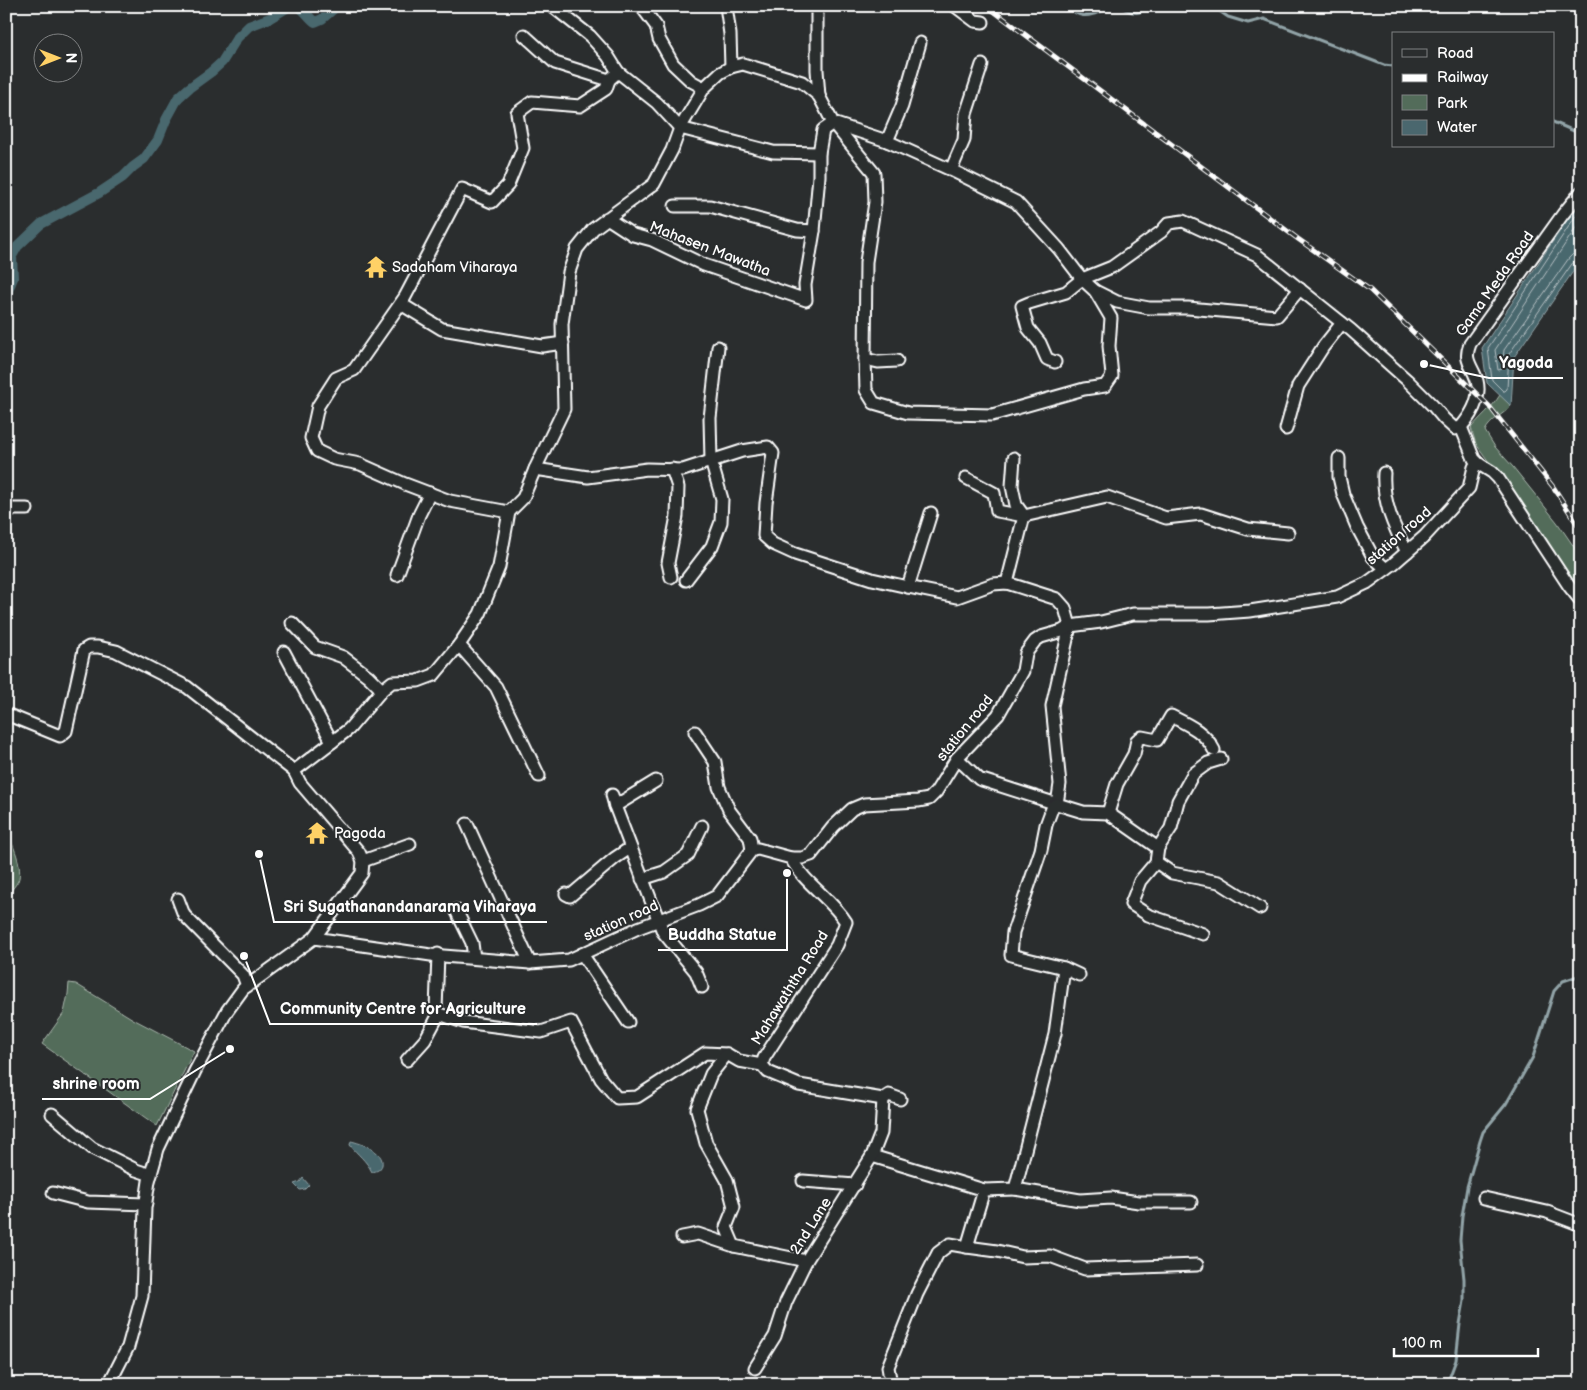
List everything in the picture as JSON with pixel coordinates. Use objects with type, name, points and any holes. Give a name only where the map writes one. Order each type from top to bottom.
[{"type":"street","points":[[552,6],[590,36],[608,56],[618,72],[657,103],[680,128],[773,152],[818,152]]},
{"type":"street","points":[[641,6],[656,26],[659,39],[673,64],[692,82],[704,88]]},
{"type":"street","points":[[726,6],[730,34],[731,68]]},
{"type":"street","points":[[817,6],[819,96]]},
{"type":"street","points":[[955,6],[975,21],[983,22]]},
{"type":"street","points":[[524,35],[555,63],[609,80]]},
{"type":"street","points":[[887,141],[902,106],[920,44]]},
{"type":"street","points":[[294,771],[350,729],[382,690],[392,682],[418,681],[434,675],[459,646],[480,614],[499,567],[509,512],[523,498],[534,469],[564,409],[562,324],[569,272],[577,249],[593,229],[654,184],[672,150],[680,128],[704,88],[720,73],[743,64],[802,82],[819,96],[833,122],[874,173],[876,202],[866,262],[866,390],[874,403],[908,413],[992,415],[1084,389],[1106,386],[1112,376],[1109,346],[1111,318],[1094,291],[1016,202],[887,141],[833,122]]},
{"type":"street","points":[[951,170],[964,140],[966,114],[982,65]]},
{"type":"street","points":[[509,512],[450,501],[360,464],[334,459],[317,451],[311,438],[318,406],[336,378],[354,370],[403,300],[462,189],[492,202],[508,184],[523,148],[517,114],[532,102],[580,106],[606,89],[609,80],[618,72]]},
{"type":"street","points":[[675,206],[710,206],[797,230],[814,231],[820,176],[818,152],[823,130],[833,122]]},
{"type":"street","name":"Gama Meda Road","points":[[1461,427],[1474,407],[1479,389],[1466,354],[1470,344],[1563,214],[1581,192]]},
{"type":"street","name":"Mahasen Mawatha","points":[[608,218],[633,235],[652,240],[704,265],[806,300],[805,285],[814,231]]},
{"type":"street","points":[[1055,362],[1047,359],[1040,343],[1028,328],[1022,306],[1029,302],[1066,292],[1082,279],[1112,267],[1161,232],[1169,224],[1183,221],[1257,255],[1342,323],[1407,380],[1449,424],[1455,429],[1461,427],[1474,459],[1498,478],[1569,586],[1581,601]]},
{"type":"street","points":[[1094,291],[1117,302],[1149,308],[1188,308],[1277,316],[1300,290]]},
{"type":"street","points":[[403,300],[442,329],[542,346],[563,343]]},
{"type":"street","points":[[1286,429],[1298,386],[1323,347],[1342,323]]},
{"type":"street","points":[[686,580],[712,546],[721,522],[722,499],[711,461],[710,418],[718,346]]},
{"type":"street","points":[[866,359],[878,362],[897,360]]},
{"type":"street","points":[[534,469],[588,477],[647,469],[683,470],[742,451],[768,447],[774,453],[766,503],[764,536],[773,544],[795,554],[872,579],[908,587],[957,596],[993,584],[1007,583],[1057,599],[1065,608],[1070,626],[1052,706],[1060,784],[1057,804],[1053,806],[1046,824],[1042,850],[1013,932],[1011,955],[1064,968],[1079,975]]},
{"type":"street","points":[[1014,458],[1012,486],[1016,505],[1024,516]]},
{"type":"street","points":[[1339,458],[1339,477],[1357,527],[1373,557],[1386,569]]},
{"type":"street","name":"station road","points":[[314,938],[431,955],[438,954],[530,963],[569,960],[657,920],[699,905],[717,896],[752,850],[791,858],[802,858],[811,855],[833,827],[852,809],[864,804],[929,799],[936,792],[957,758],[998,715],[1023,671],[1026,653],[1035,641],[1041,637],[1062,632],[1070,626],[1101,622],[1133,614],[1250,612],[1337,597],[1367,583],[1424,537],[1469,488],[1474,467],[1479,464]]},
{"type":"street","points":[[671,577],[668,563],[678,516],[678,487],[672,470]]},
{"type":"street","points":[[1384,473],[1383,487],[1390,512],[1407,552]]},
{"type":"street","points":[[966,478],[994,493],[997,511],[1024,516],[1107,497],[1166,518],[1200,514],[1248,529],[1288,533]]},
{"type":"street","points":[[397,575],[419,515],[430,493]]},
{"type":"street","points":[[6,509],[27,509]]},
{"type":"street","points":[[908,587],[930,513]]},
{"type":"street","points":[[1007,583],[1024,516]]},
{"type":"street","points":[[292,623],[315,647],[343,657],[368,676],[382,690]]},
{"type":"street","points":[[459,646],[496,686],[539,776]]},
{"type":"street","points":[[6,714],[60,736],[66,731],[84,650],[89,647],[98,647],[116,651],[187,687],[294,771],[300,784],[359,852],[363,861],[362,873],[314,938],[243,989],[227,1011],[195,1071],[158,1149],[146,1204],[142,1296],[128,1346],[108,1384]]},
{"type":"street","points":[[284,652],[332,742]]},
{"type":"street","points":[[1108,813],[1117,784],[1134,754],[1137,740],[1142,737],[1157,740],[1171,716],[1193,727],[1209,741],[1217,755],[1193,774],[1178,801],[1171,828],[1158,848],[1156,862],[1140,881],[1131,904],[1148,916],[1203,934]]},
{"type":"street","points":[[695,732],[715,762],[719,788],[729,810],[750,838],[752,850]]},
{"type":"street","points":[[957,758],[979,779],[1083,812],[1108,813],[1158,848]]},
{"type":"street","points":[[656,781],[613,801],[657,920],[663,932],[696,972],[702,987]]},
{"type":"street","points":[[467,824],[530,963]]},
{"type":"street","points":[[642,879],[664,872],[688,855],[702,826]]},
{"type":"street","points":[[363,861],[410,844]]},
{"type":"street","points":[[566,894],[570,896],[615,858],[630,848]]},
{"type":"street","name":"Mahawaththa Road","points":[[762,1065],[764,1058],[837,945],[846,922],[840,911],[812,886],[794,865],[791,858]]},
{"type":"street","points":[[1156,862],[1172,873],[1219,882],[1260,908]]},
{"type":"street","points":[[178,899],[184,915],[243,975],[247,986]]},
{"type":"street","points":[[456,910],[472,943],[474,958]]},
{"type":"street","points":[[438,954],[436,1010],[439,1014],[463,1022],[541,1032],[572,1022],[601,1079],[617,1098],[637,1097],[705,1053],[726,1054],[739,1061],[762,1065],[768,1072],[799,1085],[883,1099],[888,1096],[900,1099]]},
{"type":"street","points":[[582,954],[628,1022]]},
{"type":"street","points":[[1015,1189],[1054,1034],[1064,968]]},
{"type":"street","points":[[407,1060],[425,1040],[439,1014]]},
{"type":"street","points":[[726,1054],[711,1074],[697,1109],[706,1143],[727,1180],[734,1207],[726,1228],[734,1246]]},
{"type":"street","name":"2nd Lane","points":[[756,1368],[775,1336],[786,1302],[806,1261],[872,1156],[881,1133],[883,1099]]},
{"type":"street","points":[[52,1114],[92,1148],[136,1170],[151,1175]]},
{"type":"street","points":[[872,1156],[984,1190],[1015,1189],[1080,1200],[1111,1198],[1139,1202],[1191,1202]]},
{"type":"street","points":[[803,1180],[855,1185]]},
{"type":"street","points":[[966,1247],[984,1190]]},
{"type":"street","points":[[53,1193],[88,1202],[146,1204]]},
{"type":"street","points":[[1484,1198],[1547,1212],[1581,1226]]},
{"type":"street","points":[[682,1238],[698,1234],[734,1246],[806,1261]]},
{"type":"street","points":[[891,1384],[888,1367],[917,1294],[938,1253],[950,1244],[1023,1257],[1050,1256],[1085,1269],[1196,1265]]},
{"type":"green space","points":[[1500,395],[1511,406],[1490,424],[1485,431],[1495,447],[1557,522],[1581,557],[1581,593],[1543,540],[1538,527],[1476,444],[1471,428]]},
{"type":"green space","points":[[6,830],[18,862],[19,876],[18,881],[6,897]]},
{"type":"green space","points":[[69,983],[76,984],[133,1019],[194,1051],[157,1126],[42,1044],[64,1013]]},
{"type":"water","points":[[1581,204],[1581,260],[1514,357],[1511,406],[1487,383],[1482,348],[1571,214]]},
{"type":"water","points":[[351,1141],[371,1148],[380,1156],[382,1165],[377,1171],[372,1172],[365,1161],[350,1145]]},
{"type":"water","points":[[303,1178],[309,1185],[305,1189],[300,1190],[294,1184],[300,1182]]},
{"type":"waterway","points":[[6,295],[13,278],[12,256],[17,247],[41,224],[99,193],[123,177],[144,159],[158,140],[178,98],[222,62],[237,38],[249,26],[270,18],[290,6]]},
{"type":"waterway","points":[[296,6],[315,22],[322,19],[337,6]]},
{"type":"waterway","points":[[1036,6],[1042,8],[1059,6]]},
{"type":"waterway","points":[[1064,6],[1085,16],[1113,6]]},
{"type":"waterway","points":[[1118,6],[1131,12],[1137,12],[1150,6]]},
{"type":"waterway","points":[[1212,6],[1228,17],[1248,23],[1264,19],[1384,65],[1392,66]]},
{"type":"waterway","points":[[1554,122],[1581,134]]},
{"type":"waterway","points":[[1447,1384],[1456,1360],[1464,1301],[1460,1240],[1462,1216],[1467,1187],[1480,1141],[1483,1132],[1506,1104],[1533,1057],[1554,991],[1563,981],[1581,975]]},
{"type":"railway","points":[[987,6],[1298,239],[1370,290],[1489,406],[1554,488],[1581,530]]},
{"type":"place","name":"Sadaham Viharaya","points":[[376,267]]},
{"type":"place","name":"Yagoda","points":[[1424,364]]},
{"type":"place","name":"Pagoda","points":[[317,833]]},
{"type":"place","name":"Sri Sugathanandanarama Viharaya","points":[[259,854]]},
{"type":"place","name":"Buddha Statue","points":[[787,873]]},
{"type":"place","name":"Community Centre for Agriculture","points":[[244,956]]},
{"type":"place","name":"shrine room","points":[[230,1049]]}]
